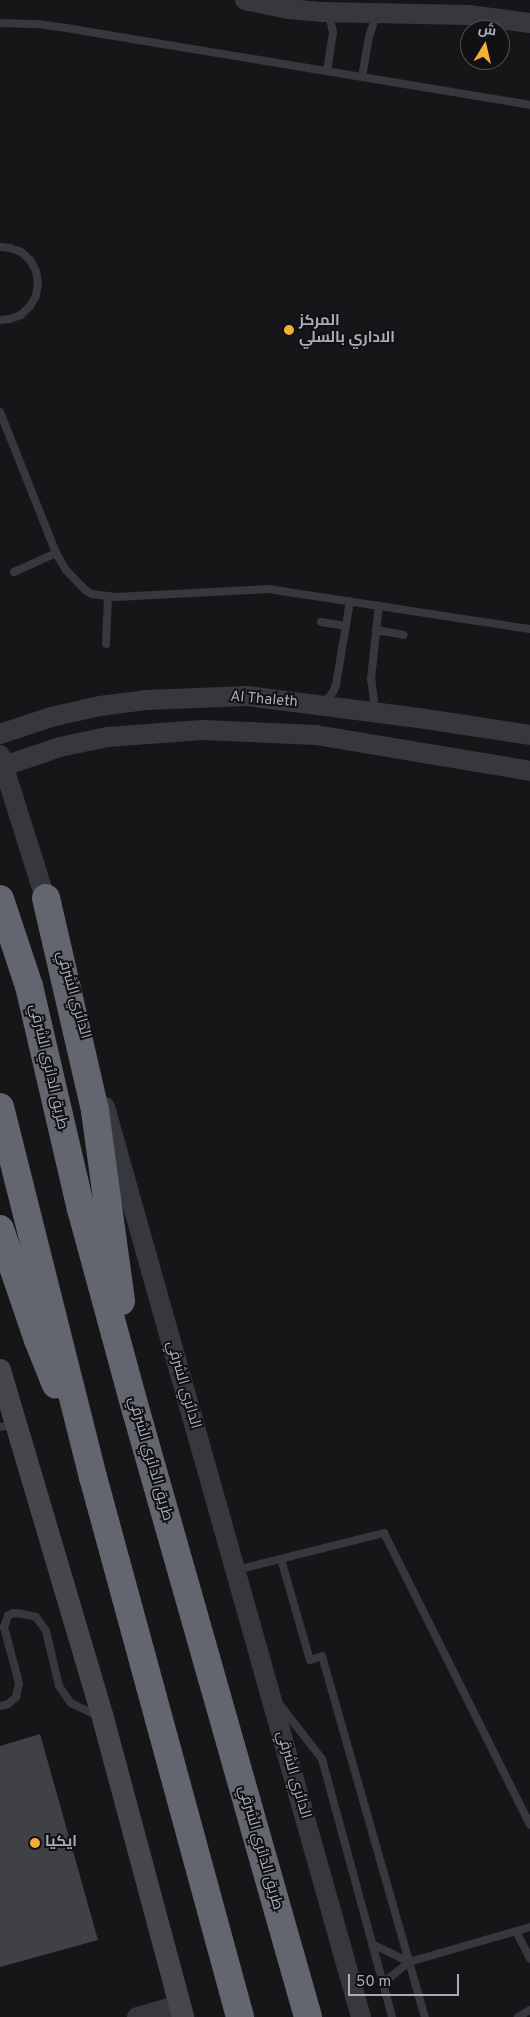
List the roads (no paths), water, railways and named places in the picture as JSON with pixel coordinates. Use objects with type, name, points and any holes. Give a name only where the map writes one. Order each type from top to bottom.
[{"type":"highway","name":"طريق الدائري الشرقي","points":[[0,898],[28,986],[81,1209],[136,1411],[308,2017]]},
{"type":"highway","points":[[46,898],[95,1110],[136,1411]]},
{"type":"highway","points":[[0,1107],[93,1477],[240,2017]]},
{"type":"highway","points":[[0,1229],[38,1340],[93,1477]]},
{"type":"main road","points":[[0,1370],[7,1426],[103,1718],[181,2011]]},
{"type":"street","points":[[245,0],[288,9],[328,12],[378,9],[468,15],[530,23]]},
{"type":"street","name":"Al Thaleth","points":[[0,734],[52,717],[100,706],[146,700],[247,696],[375,712],[530,735]]},
{"type":"street","name":"Al Thaleth","points":[[2,760],[108,737],[203,730],[316,735],[530,771]]},
{"type":"street","name":"الدائري الشرقي","points":[[2,760],[46,898],[361,2017]]},
{"type":"street","points":[[137,2017],[181,2011]]},
{"type":"lane","points":[[362,77],[370,36],[378,9]]},
{"type":"lane","points":[[327,71],[333,32],[328,12]]},
{"type":"lane","points":[[0,23],[38,24],[72,29],[530,105]]},
{"type":"lane","points":[[0,247],[21,252],[30,260],[36,271],[38,283],[36,296],[30,306],[10,320],[0,320]]},
{"type":"lane","points":[[0,412],[56,554],[66,570],[85,590],[108,597],[252,589],[292,592],[530,629]]},
{"type":"lane","points":[[14,572],[56,554]]},
{"type":"lane","points":[[106,644],[108,597]]},
{"type":"lane","points":[[322,705],[333,692],[336,685],[350,601]]},
{"type":"lane","points":[[375,712],[371,685],[379,605]]},
{"type":"lane","points":[[321,622],[346,626]]},
{"type":"lane","points":[[376,630],[404,634]]},
{"type":"lane","points":[[235,1571],[384,1533],[530,1824]]},
{"type":"lane","points":[[281,1559],[310,1660],[322,1656],[425,2017]]},
{"type":"lane","points":[[0,1706],[8,1704],[16,1697],[19,1683],[4,1627],[8,1616],[13,1613],[23,1614],[36,1617],[46,1631],[59,1686],[71,1703],[103,1718]]},
{"type":"lane","points":[[269,1692],[322,1759],[392,2017]]},
{"type":"lane","points":[[383,1983],[409,1962],[530,1927]]},
{"type":"lane","points":[[516,1931],[530,1959]]},
{"type":"lane","points":[[372,1944],[409,1962]]},
{"type":"lane","points":[[518,2017],[530,2010]]},
{"type":"place","name":"المركز الاداري بالسلي","points":[[289,330]]},
{"type":"place","name":"ايكيا","points":[[35,1843]]}]
